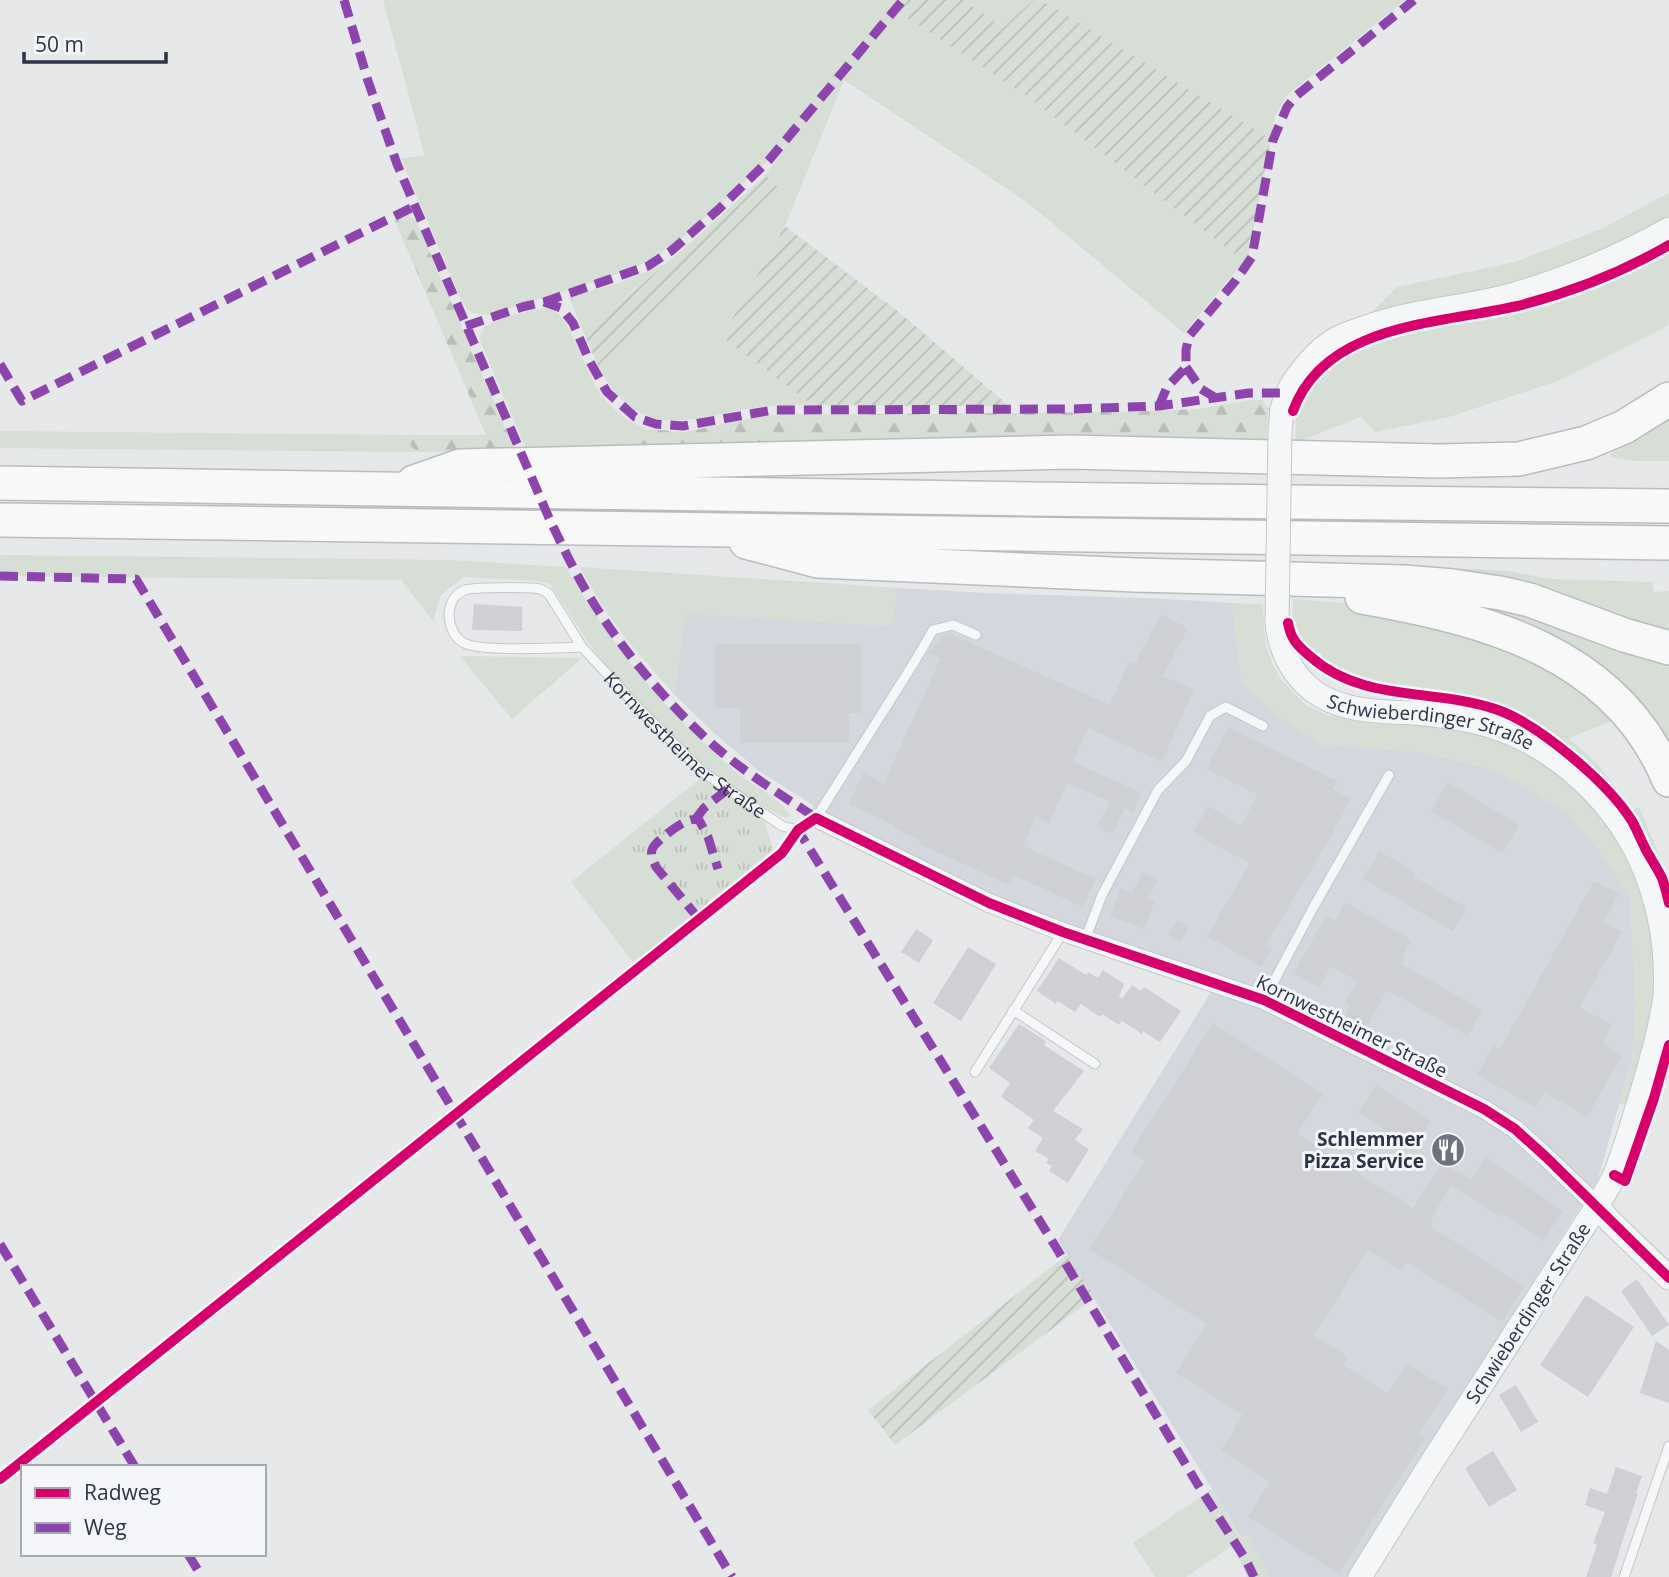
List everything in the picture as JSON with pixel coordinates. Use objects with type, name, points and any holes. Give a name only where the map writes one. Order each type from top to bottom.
[{"type":"highway","points":[[557,478],[1071,452],[1439,461],[1518,459],[1586,443],[1624,427],[1669,399]]},
{"type":"highway","points":[[0,483],[393,489],[498,478],[557,478],[1669,506]]},
{"type":"highway","points":[[1526,504],[1669,485]]},
{"type":"highway","points":[[0,520],[1669,543]]},
{"type":"highway","points":[[696,529],[818,561],[1453,586],[1530,600],[1623,635],[1669,648]]},
{"type":"highway","points":[[1289,578],[1346,594],[1442,613],[1491,627],[1564,660],[1593,680],[1621,705],[1642,730],[1669,780]]},
{"type":"street","name":"Schwieberdinger Straße","points":[[1360,1577],[1597,1206],[1614,1175],[1655,1049],[1665,995],[1666,946],[1660,911],[1650,878],[1629,836],[1609,808],[1581,779],[1524,739],[1490,726],[1428,714],[1344,705],[1321,696],[1305,684],[1293,669],[1280,644],[1277,622],[1282,409],[1286,393],[1300,373],[1315,355],[1343,335],[1428,310],[1510,295],[1559,280],[1607,261],[1669,229]]},
{"type":"street","name":"Kornwestheimer Straße","points":[[816,818],[989,903],[1085,940],[1264,1000],[1484,1109],[1515,1129],[1546,1157],[1669,1278]]},
{"type":"lane","name":"Kornwestheimer Straße","points":[[582,648],[472,646],[456,635],[451,627],[449,610],[453,599],[465,590],[541,589],[549,594],[582,648],[703,772],[782,826],[798,830],[816,818]]},
{"type":"lane","points":[[816,818],[933,630],[953,625],[976,635]]},
{"type":"lane","points":[[1085,940],[1102,895],[1158,790],[1186,761],[1210,716],[1226,707],[1263,726]]},
{"type":"lane","name":"Kornwestheimer Straße","points":[[1264,1000],[1389,775]]},
{"type":"lane","points":[[975,1072],[1063,932]]},
{"type":"lane","points":[[1013,1010],[1095,1064]]},
{"type":"lane","points":[[1624,1577],[1669,1446]]},
{"type":"shaded area","points":[[898,588],[1232,603],[1242,683],[1319,744],[1421,752],[1496,770],[1568,813],[1601,853],[1630,898],[1636,1006],[1632,1059],[1598,1179],[1347,1577],[1270,1577],[1247,1534],[1241,1538],[1058,1240],[1216,984],[1063,932],[816,818],[813,805],[759,771],[674,694],[685,613],[891,626]]},
{"type":"green space","points":[[383,0],[907,0],[898,12],[1021,92],[1244,261],[1184,333],[1028,203],[844,80],[785,226],[722,337],[813,405],[764,407],[682,420],[647,416],[631,407],[615,392],[600,370],[780,190],[765,175],[789,142],[687,234],[649,261],[609,277],[487,315],[473,313],[461,300],[401,158],[425,156]]},
{"type":"green space","points":[[907,0],[964,0],[1003,28],[1033,0],[1041,0],[1271,139],[1249,253],[1244,261],[1021,92],[898,12]]},
{"type":"green space","points":[[964,0],[1033,0],[1003,28]]},
{"type":"green space","points":[[1041,0],[1405,0],[1287,95],[1274,118],[1271,139]]},
{"type":"green space","points":[[765,175],[781,190],[600,370],[584,333]]},
{"type":"green space","points":[[1669,193],[1669,219],[1559,271],[1490,291],[1369,315],[1397,287],[1515,262],[1601,229]]},
{"type":"green space","points":[[406,215],[416,220],[515,452],[419,452],[409,443],[413,435],[486,435],[395,221]]},
{"type":"green space","points":[[785,226],[900,313],[1009,406],[813,405],[722,337]]},
{"type":"green space","points":[[1669,249],[1669,324],[1662,329],[1558,381],[1449,417],[1375,432],[1361,417],[1295,443],[1297,411],[1303,398],[1325,371],[1350,353],[1399,335],[1514,312],[1553,301],[1604,281]]},
{"type":"green space","points":[[664,264],[584,333],[569,297],[619,283]]},
{"type":"green space","points":[[544,308],[554,311],[566,324],[594,384],[609,404],[620,414],[646,429],[635,445],[644,455],[528,453],[479,338],[485,326],[509,316]]},
{"type":"green space","points":[[1263,400],[1269,408],[1265,445],[644,455],[635,445],[646,429],[685,432],[768,415],[1126,412],[1198,409]]},
{"type":"green space","points":[[1669,418],[1669,461],[1637,461],[1611,457],[1610,454]]},
{"type":"green space","points":[[0,431],[413,435],[410,439],[414,449],[419,452],[0,448]]},
{"type":"green space","points":[[0,555],[452,560],[566,567],[613,640],[667,706],[745,779],[776,799],[790,816],[781,816],[740,792],[703,765],[670,735],[624,687],[592,648],[550,584],[539,581],[463,577],[440,596],[433,621],[401,580],[0,576]]},
{"type":"green space","points":[[580,567],[898,588],[892,626],[685,614],[674,694],[627,640],[601,604]]},
{"type":"green space","points":[[1419,568],[1507,571],[1552,579],[1652,582],[1654,592],[1669,591],[1669,638]]},
{"type":"green space","points":[[1416,591],[1483,599],[1600,636],[1598,646],[1669,658],[1669,752],[1657,732]]},
{"type":"green space","points":[[1293,599],[1354,604],[1532,656],[1618,718],[1569,738],[1597,764],[1633,810],[1639,807],[1669,876],[1664,875],[1633,812],[1590,765],[1557,738],[1532,720],[1500,704],[1437,692],[1379,686],[1333,666],[1302,644],[1293,629]]},
{"type":"green space","points":[[1232,603],[1263,604],[1265,643],[1273,665],[1281,680],[1307,706],[1329,716],[1439,724],[1494,739],[1520,750],[1550,769],[1577,790],[1600,815],[1620,843],[1635,873],[1646,905],[1653,939],[1655,975],[1652,1008],[1629,1106],[1619,1103],[1632,1059],[1636,1006],[1630,898],[1601,853],[1568,813],[1496,770],[1421,752],[1319,744],[1278,717],[1242,683]]},
{"type":"green space","points":[[460,656],[582,658],[512,719]]},
{"type":"green space","points":[[702,777],[764,819],[774,853],[688,920],[623,840]]},
{"type":"green space","points":[[623,840],[688,920],[634,963],[571,882]]},
{"type":"green space","points":[[1067,1255],[1095,1297],[895,1445],[868,1410]]},
{"type":"green space","points":[[1212,1489],[1240,1538],[1247,1533],[1270,1577],[1247,1577],[1233,1545],[1186,1577],[1155,1577],[1133,1543]]},
{"type":"building","points":[[474,604],[522,607],[522,631],[472,630]]},
{"type":"building","points":[[1161,614],[1188,628],[1163,676],[1194,689],[1162,762],[1088,728],[1073,762],[1142,793],[1133,813],[1125,809],[1112,834],[1097,827],[1110,802],[1067,783],[1049,824],[1036,817],[1023,846],[1096,879],[1083,907],[1014,875],[1010,885],[919,844],[920,840],[849,804],[863,773],[884,783],[940,659],[928,653],[945,634],[948,633],[1110,705],[1129,661],[1135,663]]},
{"type":"building","points":[[715,644],[861,644],[861,713],[849,713],[849,743],[740,743],[740,708],[715,708]]},
{"type":"building","points":[[1228,727],[1337,781],[1333,789],[1351,798],[1266,945],[1272,949],[1261,967],[1207,936],[1250,863],[1193,831],[1209,806],[1240,826],[1258,795],[1206,769]]},
{"type":"building","points":[[1448,782],[1519,825],[1502,853],[1431,811]]},
{"type":"building","points":[[1379,851],[1415,872],[1413,876],[1467,908],[1453,931],[1363,879]]},
{"type":"building","points":[[1143,872],[1158,880],[1148,899],[1155,901],[1144,929],[1110,916],[1121,888],[1132,893]]},
{"type":"building","points":[[1594,881],[1619,894],[1603,922],[1622,932],[1580,1007],[1612,1025],[1602,1043],[1622,1055],[1587,1117],[1544,1092],[1536,1108],[1477,1075],[1493,1045],[1500,1049]]},
{"type":"building","points":[[1345,902],[1412,940],[1402,958],[1402,964],[1482,1010],[1468,1036],[1387,990],[1364,1032],[1342,1020],[1350,1006],[1345,1003],[1357,981],[1331,966],[1319,988],[1294,973],[1326,915],[1335,920]]},
{"type":"building","points":[[1178,920],[1189,928],[1180,942],[1168,934]]},
{"type":"building","points":[[916,929],[933,940],[919,963],[901,952]]},
{"type":"building","points":[[968,947],[996,964],[961,1021],[933,1003]]},
{"type":"building","points":[[1059,958],[1086,975],[1088,972],[1098,978],[1103,970],[1124,984],[1119,997],[1122,999],[1132,985],[1141,991],[1144,987],[1181,1011],[1160,1042],[1122,1021],[1119,1025],[1102,1014],[1100,1017],[1081,1004],[1075,1012],[1058,1001],[1056,1004],[1037,991]]},
{"type":"building","points":[[1213,1023],[1323,1094],[1297,1134],[1413,1208],[1442,1162],[1471,1180],[1485,1157],[1563,1211],[1543,1241],[1504,1215],[1502,1217],[1451,1186],[1430,1220],[1433,1221],[1430,1226],[1524,1286],[1502,1322],[1407,1262],[1401,1271],[1368,1250],[1314,1335],[1348,1357],[1343,1365],[1388,1393],[1407,1363],[1448,1389],[1419,1434],[1425,1438],[1339,1574],[1248,1517],[1270,1482],[1221,1450],[1243,1415],[1176,1373],[1207,1324],[1089,1249],[1145,1161],[1131,1152]]},
{"type":"building","points":[[1019,1024],[1046,1041],[1044,1045],[1084,1071],[1053,1111],[1083,1129],[1075,1140],[1089,1149],[1068,1183],[1049,1171],[1052,1166],[1046,1163],[1049,1159],[1035,1151],[1043,1138],[1028,1128],[1034,1120],[1001,1097],[1010,1083],[989,1068]]},
{"type":"building","points":[[1376,1085],[1431,1121],[1413,1148],[1358,1112]]},
{"type":"building","points":[[1637,1279],[1669,1325],[1652,1336],[1621,1291]]},
{"type":"building","points":[[1586,1295],[1634,1327],[1588,1397],[1540,1365]]},
{"type":"building","points":[[1656,1341],[1669,1350],[1669,1403],[1640,1393]]},
{"type":"building","points":[[1516,1385],[1538,1422],[1521,1432],[1499,1395]]},
{"type":"building","points":[[1493,1451],[1517,1490],[1489,1507],[1465,1468]]},
{"type":"building","points":[[1616,1467],[1642,1476],[1638,1493],[1611,1577],[1586,1577],[1597,1545],[1593,1543],[1605,1512],[1585,1505],[1590,1488],[1607,1494]]},
{"type":"marked path","points":[[344,0],[397,164],[549,518],[585,589],[633,659],[701,734],[730,759],[816,818]]},
{"type":"marked path","points":[[544,302],[648,266],[671,251],[769,160],[903,0]]},
{"type":"marked path","points":[[1159,406],[1167,387],[1186,367],[1189,336],[1252,257],[1273,140],[1287,107],[1296,96],[1414,0]]},
{"type":"marked path","points":[[0,364],[22,401],[415,206]]},
{"type":"marked path","points":[[466,326],[544,302],[561,308],[573,323],[607,392],[635,417],[656,424],[683,426],[773,410],[1074,409],[1159,406],[1249,393],[1286,393]]},
{"type":"marked path","points":[[1186,367],[1201,389],[1216,398]]},
{"type":"marked path","points":[[0,576],[136,579],[732,1577]]},
{"type":"marked path","points":[[695,820],[704,808],[728,789]]},
{"type":"marked path","points":[[699,919],[656,867],[652,850],[678,826],[690,820],[699,820],[708,837],[718,869]]},
{"type":"marked path","points":[[796,833],[798,830],[1057,1249],[1254,1577]]},
{"type":"marked path","points":[[0,1244],[134,1465]]},
{"type":"marked path","points":[[189,1556],[202,1577]]},
{"type":"cycle path","points":[[1293,411],[1309,381],[1332,359],[1361,342],[1392,331],[1543,299],[1617,271],[1669,245]]},
{"type":"cycle path","points":[[1288,623],[1293,638],[1303,650],[1331,672],[1353,682],[1474,703],[1498,710],[1553,742],[1590,773],[1632,821],[1662,878],[1669,903]]},
{"type":"cycle path","points":[[0,1479],[782,853],[798,830],[816,818],[989,903],[1063,932],[1264,1000],[1484,1109],[1515,1129],[1546,1157],[1669,1278]]},
{"type":"cycle path","points":[[1614,1175],[1625,1181],[1669,1045]]},
{"type":"place","name":"Schlemmer Pizza Service","points":[[1448,1150]]}]
